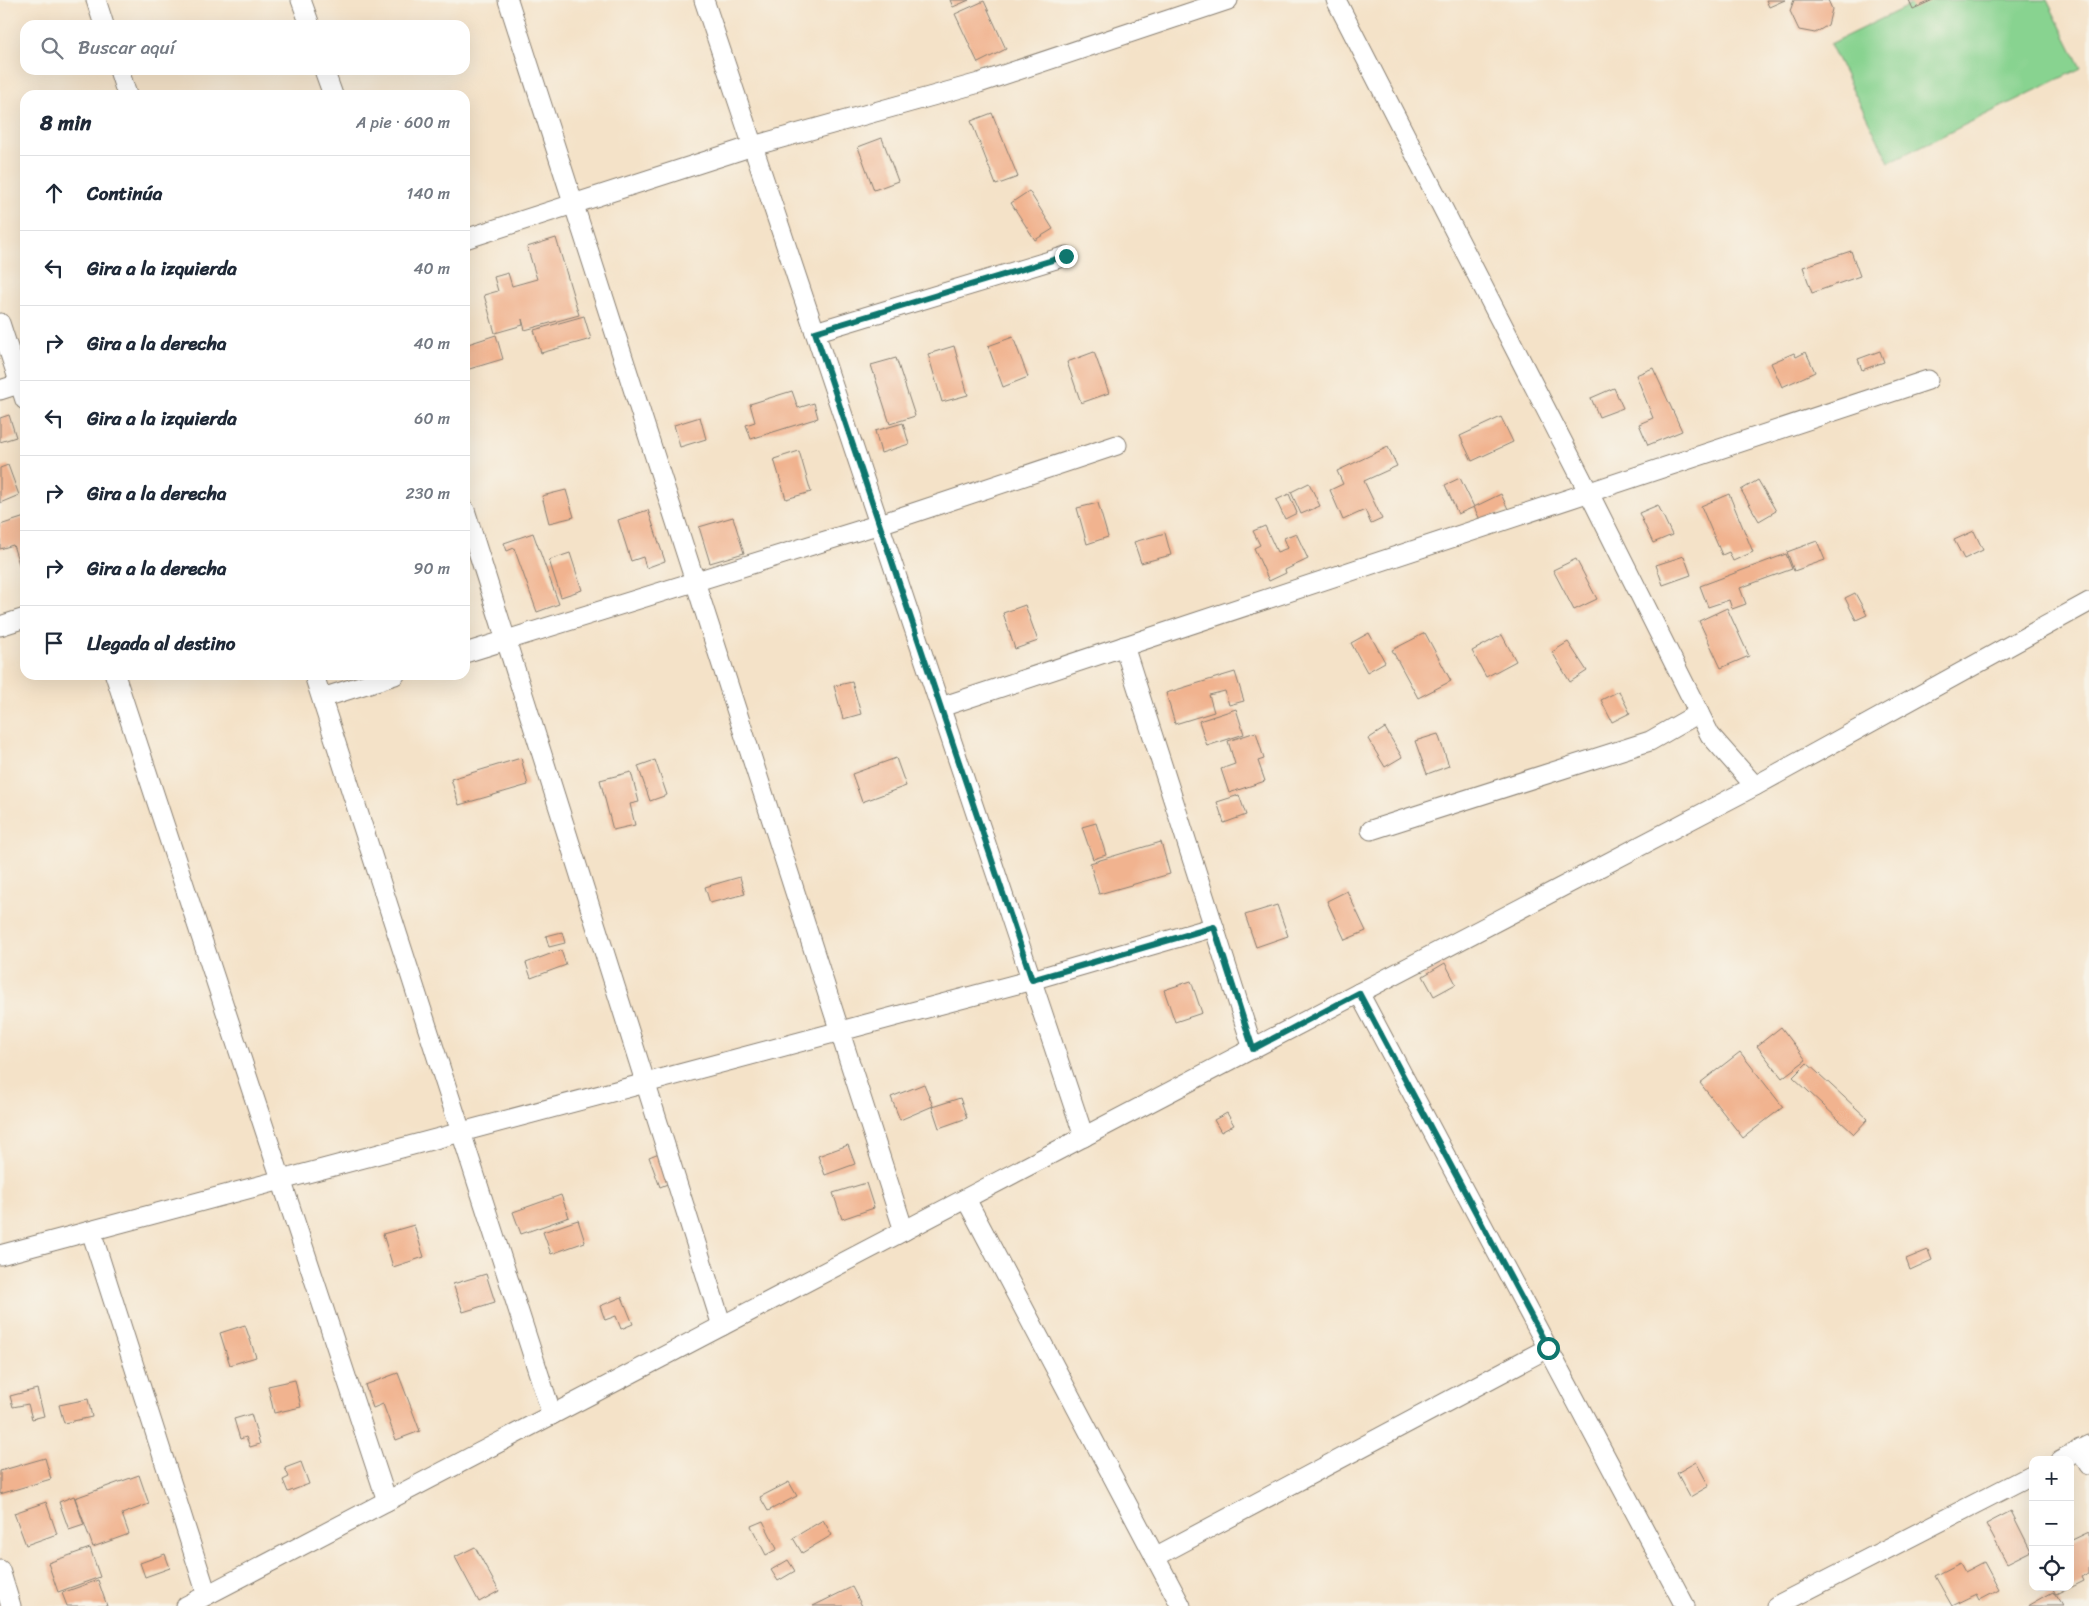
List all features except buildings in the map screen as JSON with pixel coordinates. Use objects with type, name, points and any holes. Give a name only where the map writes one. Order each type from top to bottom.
[{"type":"street","points":[[96,0],[102,20]]},
{"type":"street","points":[[302,0],[308,20]]},
{"type":"street","points":[[508,0],[904,1231]]},
{"type":"street","points":[[704,0],[1084,1137]]},
{"type":"street","points":[[470,237],[753,146],[979,83],[1228,0]]},
{"type":"street","points":[[1336,0],[1589,492],[1710,734],[1754,786]]},
{"type":"street","points":[[121,75],[125,90]]},
{"type":"street","points":[[326,75],[331,90]]},
{"type":"street","points":[[815,332],[1066,256]]},
{"type":"street","points":[[0,323],[20,380]]},
{"type":"street","points":[[941,707],[1928,380]]},
{"type":"street","points":[[0,390],[20,388]]},
{"type":"street","points":[[470,651],[880,524],[1117,445]]},
{"type":"street","points":[[470,526],[722,1326]]},
{"type":"street","points":[[186,1606],[1754,786],[2089,602]]},
{"type":"street","points":[[0,626],[20,620]]},
{"type":"street","points":[[1124,646],[1253,1049]]},
{"type":"street","points":[[117,680],[387,1501]]},
{"type":"street","points":[[316,680],[552,1415]]},
{"type":"street","points":[[322,698],[379,680]]},
{"type":"street","points":[[1371,830],[1650,741],[1699,713]]},
{"type":"street","points":[[0,1255],[1032,980],[1214,927]]},
{"type":"street","points":[[1359,993],[1685,1606]]},
{"type":"street","points":[[966,1199],[1182,1606]]},
{"type":"street","points":[[91,1231],[207,1595]]},
{"type":"street","points":[[1155,1557],[1548,1348]]},
{"type":"street","points":[[1776,1606],[2029,1476]]},
{"type":"street","points":[[0,1570],[12,1606]]},
{"type":"green space","points":[[1920,0],[2047,0],[2081,68],[1889,162],[1830,44]]},
{"type":"route","points":[[1066,256],[815,332],[1032,980],[1214,927],[1253,1049],[1359,993],[1548,1348]]}]
